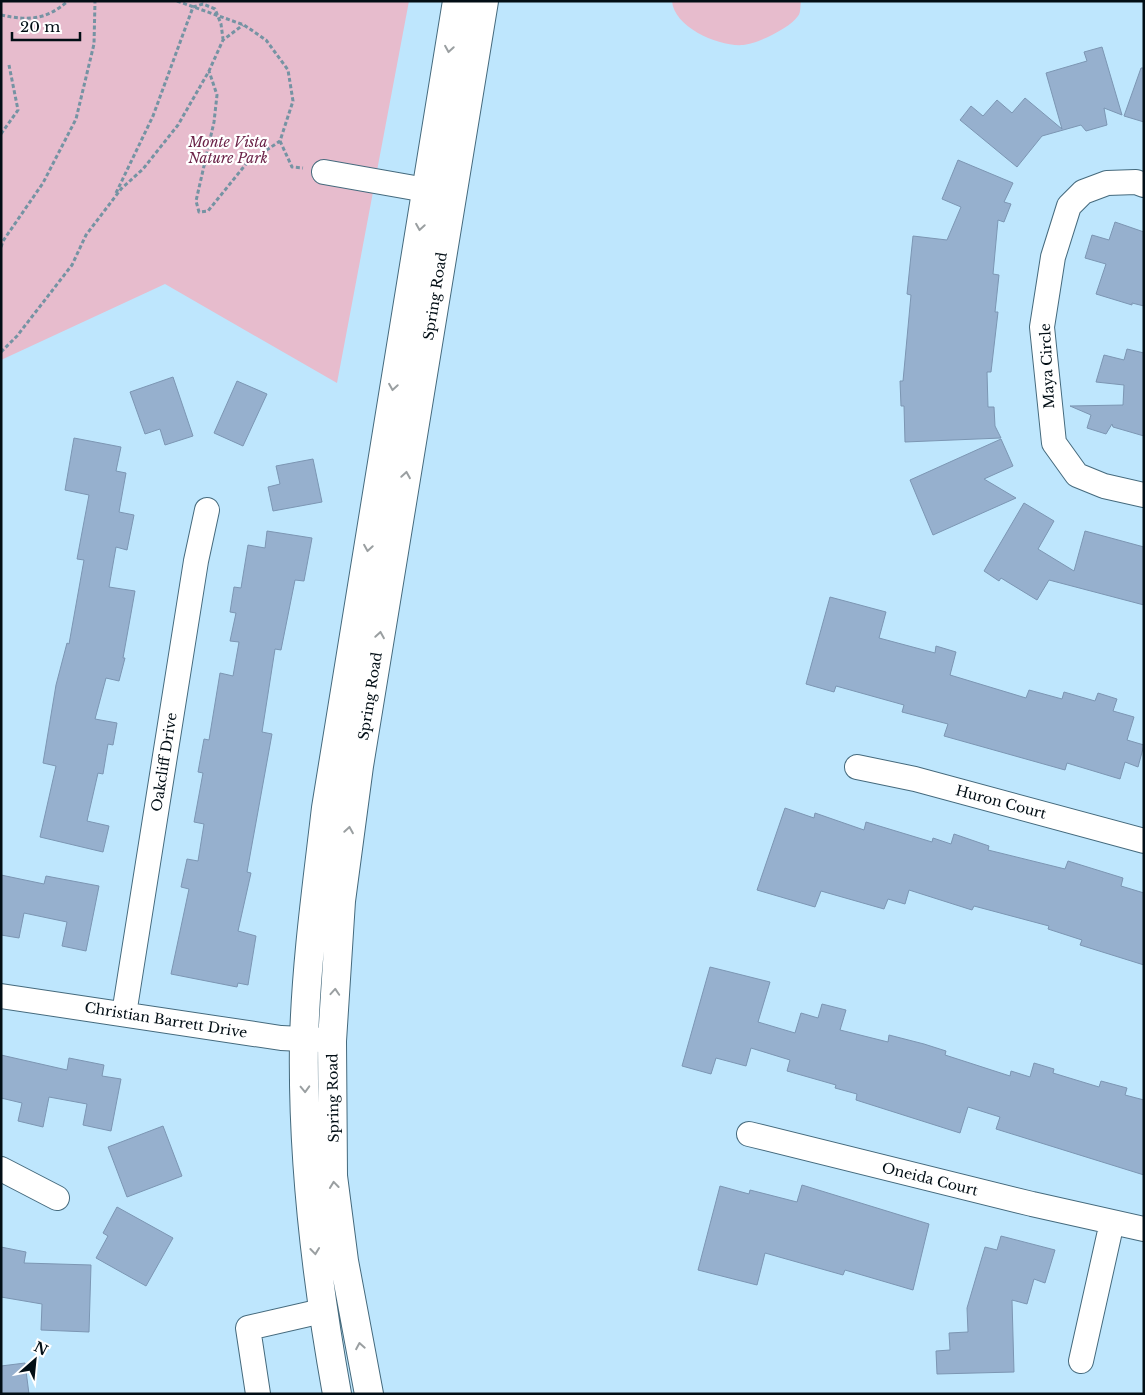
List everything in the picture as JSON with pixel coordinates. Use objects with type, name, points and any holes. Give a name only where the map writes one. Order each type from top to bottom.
[{"type":"main road","name":"Spring Road","points":[[337,1394],[322,1311],[310,1208],[304,1040],[313,924],[326,808],[457,1]]},
{"type":"main road","name":"Spring Road","points":[[369,1394],[344,1261],[334,1176],[332,1041],[347,844],[484,1]]},
{"type":"street","points":[[324,172],[426,190]]},
{"type":"street","name":"Maya Circle","points":[[1144,185],[1136,182],[1107,183],[1083,192],[1069,206],[1053,257],[1042,327],[1054,443],[1077,475],[1104,486],[1144,495]]},
{"type":"street","name":"Oakcliff Drive","points":[[124,1014],[194,570],[207,510]]},
{"type":"street","name":"Huron Court","points":[[857,767],[915,779],[1144,841]]},
{"type":"street","name":"Christian Barrett Drive","points":[[1,996],[304,1040],[332,1041]]},
{"type":"street","name":"Oneida Court","points":[[749,1134],[1144,1229]]},
{"type":"street","points":[[1,1168],[57,1198]]},
{"type":"street","points":[[1081,1361],[1112,1222]]},
{"type":"street","points":[[258,1394],[248,1328],[322,1311]]},
{"type":"path","points":[[1,15],[24,19],[53,14],[68,1]]},
{"type":"path","points":[[1,247],[2,241],[44,183],[76,119],[94,44],[95,1]]},
{"type":"path","points":[[176,1],[244,25],[266,40],[288,70],[293,101],[280,141],[246,164],[208,211],[199,212],[196,201],[214,122],[216,95],[209,71]]},
{"type":"path","points":[[112,201],[152,116],[194,7],[203,3],[215,9],[221,24],[223,40]]},
{"type":"path","points":[[1,352],[17,336],[72,265],[86,235],[121,189],[143,169],[178,125],[209,71],[223,40],[244,25]]},
{"type":"path","points":[[1,134],[18,110],[8,65]]},
{"type":"path","points":[[280,141],[292,166],[324,172]]},
{"type":"green space","name":"Monte Vista Nature Park","points":[[1,1],[409,1],[337,383],[165,284],[1,360]]},
{"type":"green space","points":[[672,1],[801,1],[799,15],[781,30],[749,44],[733,45],[711,39],[689,27],[675,11]]},
{"type":"building","points":[[1102,47],[1122,115],[1104,108],[1107,125],[1086,131],[1081,125],[1042,136],[1017,167],[960,120],[971,106],[983,116],[997,100],[1012,113],[1025,98],[1062,129],[1046,73],[1087,61],[1084,52]]},
{"type":"building","points":[[1141,68],[1144,68],[1144,122],[1124,116]]},
{"type":"building","points":[[958,160],[1013,183],[1004,202],[1011,204],[1004,222],[998,220],[993,274],[999,275],[995,312],[998,312],[991,372],[987,372],[988,407],[994,407],[995,426],[1001,438],[905,442],[904,406],[901,406],[900,381],[903,381],[911,295],[907,294],[913,236],[947,240],[961,207],[942,199]]},
{"type":"building","points":[[1115,222],[1144,232],[1144,306],[1132,303],[1132,305],[1096,294],[1106,264],[1085,258],[1092,235],[1109,240]]},
{"type":"building","points":[[1127,349],[1144,353],[1144,436],[1113,427],[1112,424],[1106,434],[1087,428],[1091,415],[1070,406],[1123,405],[1124,385],[1096,382],[1104,355],[1124,360]]},
{"type":"building","points":[[173,377],[193,436],[165,445],[160,429],[145,434],[130,392]]},
{"type":"building","points":[[237,381],[267,394],[243,446],[214,433]]},
{"type":"building","points":[[74,438],[121,447],[116,471],[126,473],[119,512],[134,515],[127,550],[116,547],[109,587],[135,591],[123,658],[125,658],[119,681],[106,678],[95,719],[117,723],[113,745],[108,744],[103,774],[98,773],[87,821],[109,826],[103,852],[40,837],[56,766],[43,763],[56,685],[67,643],[69,644],[84,560],[77,559],[89,495],[65,490]]},
{"type":"building","points":[[1001,439],[1013,466],[984,479],[1016,498],[933,535],[910,480]]},
{"type":"building","points":[[313,459],[322,502],[273,511],[268,487],[280,484],[276,466]]},
{"type":"building","points":[[1024,503],[1054,521],[1038,549],[1074,571],[1085,531],[1144,547],[1144,605],[1049,580],[1037,600],[1001,578],[999,581],[984,571]]},
{"type":"building","points":[[267,531],[312,538],[304,581],[295,580],[281,650],[275,649],[262,732],[272,734],[247,872],[251,873],[238,931],[256,936],[248,985],[238,983],[237,987],[171,974],[189,889],[181,887],[187,859],[198,861],[204,824],[194,822],[203,773],[198,772],[204,739],[209,740],[220,673],[233,676],[239,642],[230,641],[236,613],[230,612],[234,587],[241,588],[248,545],[265,548]]},
{"type":"building","points":[[830,597],[886,612],[879,638],[935,653],[936,646],[956,652],[950,675],[1026,698],[1029,690],[1062,699],[1064,692],[1095,701],[1098,693],[1117,699],[1113,711],[1134,717],[1127,740],[1144,745],[1138,767],[1125,762],[1120,779],[1067,763],[1065,770],[944,736],[948,724],[902,712],[904,705],[836,686],[834,692],[806,684]]},
{"type":"building","points":[[785,808],[814,818],[815,813],[864,830],[866,822],[932,842],[933,838],[951,844],[954,834],[989,846],[988,850],[1065,869],[1068,861],[1123,878],[1121,886],[1144,893],[1144,965],[1080,945],[1082,940],[1048,929],[1049,926],[974,906],[972,910],[909,890],[905,904],[888,899],[884,909],[821,891],[815,907],[757,890]]},
{"type":"building","points":[[1,875],[44,884],[46,876],[99,886],[86,951],[62,946],[67,922],[24,913],[19,938],[1,935]]},
{"type":"building","points":[[710,967],[770,982],[758,1022],[795,1033],[801,1013],[818,1018],[822,1004],[846,1010],[840,1030],[888,1042],[889,1035],[924,1044],[946,1051],[945,1055],[1010,1076],[1011,1071],[1030,1077],[1034,1063],[1054,1069],[1053,1073],[1099,1087],[1101,1081],[1127,1088],[1125,1095],[1144,1100],[1144,1175],[996,1129],[1000,1117],[968,1107],[960,1133],[856,1100],[857,1094],[835,1088],[836,1085],[787,1071],[790,1060],[751,1048],[746,1066],[716,1058],[711,1074],[682,1066]]},
{"type":"building","points":[[1,1055],[67,1070],[69,1058],[104,1065],[102,1076],[121,1079],[111,1131],[83,1125],[87,1104],[49,1097],[43,1127],[18,1121],[22,1103],[1,1098]]},
{"type":"building","points":[[163,1126],[182,1176],[127,1197],[108,1147]]},
{"type":"building","points":[[802,1185],[929,1224],[913,1290],[845,1270],[843,1275],[765,1253],[757,1285],[698,1270],[720,1186],[749,1194],[750,1190],[797,1202]]},
{"type":"building","points":[[117,1207],[173,1238],[146,1286],[96,1258],[108,1236],[103,1233]]},
{"type":"building","points":[[1001,1236],[1055,1250],[1045,1283],[1034,1279],[1027,1304],[1012,1300],[1014,1372],[937,1374],[936,1351],[950,1350],[949,1333],[968,1332],[967,1308],[985,1247],[997,1250]]},
{"type":"building","points":[[1,1247],[26,1252],[24,1263],[91,1265],[89,1332],[41,1330],[42,1304],[1,1297]]},
{"type":"building","points":[[25,1363],[29,1394],[1,1394],[1,1366]]}]
